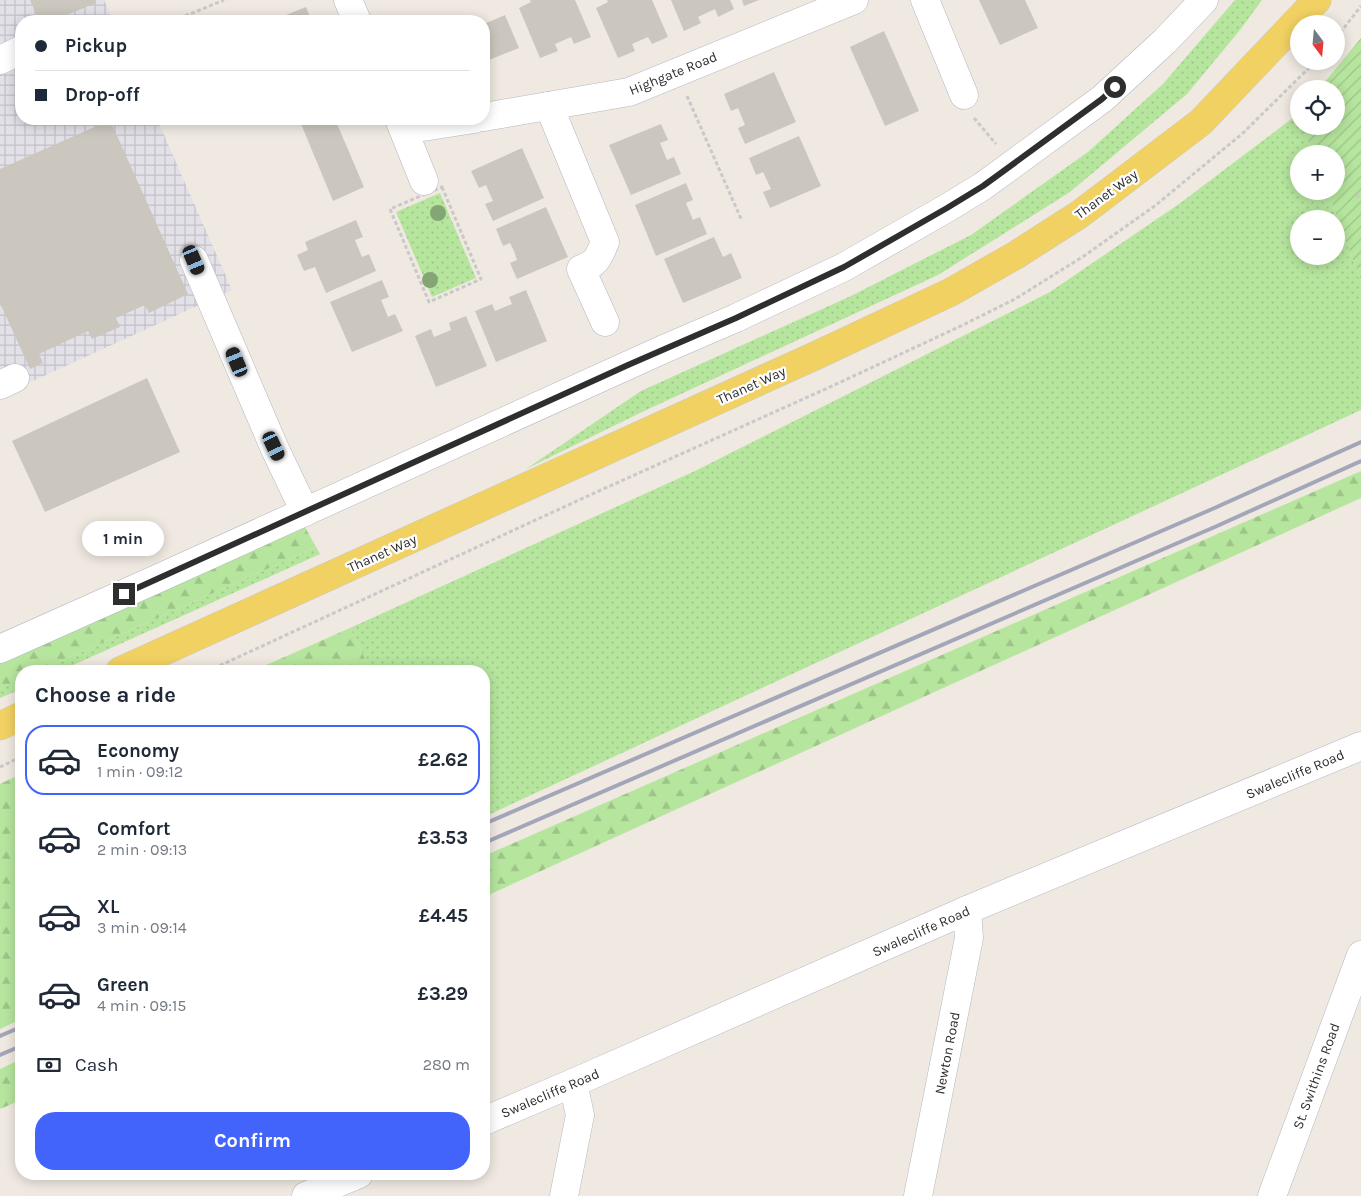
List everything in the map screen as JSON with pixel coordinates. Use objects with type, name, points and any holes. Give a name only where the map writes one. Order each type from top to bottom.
[{"type":"main road","name":"Thanet Way","points":[[133,665],[951,292],[1080,214],[1201,122],[1317,0]]},
{"type":"main road","points":[[0,726],[15,719]]},
{"type":"street","points":[[348,0],[354,15]]},
{"type":"street","name":"Highgate Road","points":[[490,116],[628,92],[854,0]]},
{"type":"street","points":[[925,0],[964,95]]},
{"type":"street","points":[[0,649],[736,318],[844,267],[983,186],[1102,99],[1165,41],[1204,0]]},
{"type":"street","points":[[549,106],[606,242],[598,259],[590,266],[581,269],[605,322]]},
{"type":"street","points":[[401,125],[424,182]]},
{"type":"street","points":[[194,260],[274,446],[305,512]]},
{"type":"street","name":"Swalecliffe Road","points":[[490,1118],[968,910],[1361,746]]},
{"type":"street","name":"Newton Road","points":[[918,1196],[969,938],[968,910]]},
{"type":"street","name":"St. Swithins Road","points":[[1272,1196],[1361,955]]},
{"type":"street","points":[[564,1196],[580,1115],[573,1083]]},
{"type":"street","points":[[306,1196],[345,1180]]},
{"type":"path","points":[[187,15],[224,0]]},
{"type":"path","points":[[1345,26],[1361,6]]},
{"type":"path","points":[[676,72],[742,221]]},
{"type":"path","points":[[964,95],[968,111],[1014,164]]},
{"type":"path","points":[[442,187],[481,279],[429,302],[390,210],[442,187]]},
{"type":"path","points":[[1356,197],[1361,195]]},
{"type":"path","points":[[0,767],[15,760]]},
{"type":"shaded area","points":[[0,0],[104,0],[110,15],[15,15],[15,125],[160,125],[232,290],[0,396]]},
{"type":"green space","points":[[1235,0],[1262,0],[1240,30],[1187,94],[1070,192],[938,275],[642,412],[526,469],[641,391],[851,296],[971,235],[1088,152],[1163,84]]},
{"type":"green space","points":[[1361,38],[1361,281],[1345,239],[1345,210],[1334,210],[1330,200],[1345,200],[1345,145],[1309,145],[1306,135],[1345,135],[1345,80],[1326,80],[1335,70],[1345,70],[1345,57]]},
{"type":"green space","points":[[1290,120],[1290,135],[1306,135],[1309,145],[1290,145],[1290,200],[1330,200],[1334,210],[1290,210],[1290,265],[1345,265],[1345,239],[1361,281],[1361,410],[490,814],[490,665],[368,665],[350,628],[695,471],[1050,292],[1179,204]]},
{"type":"green space","points":[[440,193],[476,278],[432,297],[396,212]]},
{"type":"green space","points":[[1361,471],[1361,498],[490,894],[490,853]]},
{"type":"green space","points":[[300,518],[316,547],[52,665],[15,665],[15,682],[0,689],[0,654]]},
{"type":"green space","points":[[316,547],[320,554],[73,665],[52,665]]},
{"type":"green space","points":[[350,628],[368,665],[267,665]]},
{"type":"green space","points":[[15,682],[15,692],[0,698],[0,689]]},
{"type":"green space","points":[[15,777],[15,1022],[0,1029],[0,784]]},
{"type":"green space","points":[[15,1062],[15,1103],[0,1109],[0,1069]]},
{"type":"building","points":[[30,0],[95,0],[96,3],[67,15],[36,15]]},
{"type":"building","points":[[530,0],[575,0],[591,37],[574,44],[571,37],[555,44],[558,51],[540,58],[519,8],[531,2]]},
{"type":"building","points":[[607,0],[652,0],[668,37],[652,44],[648,37],[632,44],[635,51],[618,58],[596,8],[608,2]]},
{"type":"building","points":[[671,0],[730,0],[734,9],[718,17],[715,9],[698,17],[701,23],[684,31]]},
{"type":"building","points":[[742,0],[759,0],[744,6]]},
{"type":"building","points":[[979,0],[1025,0],[1038,28],[1000,45]]},
{"type":"building","points":[[306,7],[309,15],[286,15]]},
{"type":"building","points":[[505,15],[519,48],[490,60],[490,21]]},
{"type":"building","points":[[884,31],[919,111],[885,126],[850,47]]},
{"type":"building","points":[[774,72],[796,122],[745,144],[738,128],[745,125],[738,108],[731,111],[724,94]]},
{"type":"building","points":[[661,124],[668,140],[660,143],[667,160],[674,157],[681,174],[631,195],[609,145]]},
{"type":"building","points":[[99,125],[112,125],[188,294],[149,313],[145,305],[116,318],[120,327],[92,339],[88,331],[39,354],[43,363],[30,369],[0,303],[0,169]]},
{"type":"building","points":[[301,125],[338,125],[364,187],[333,201]]},
{"type":"building","points":[[799,136],[821,186],[770,208],[763,192],[771,189],[763,172],[756,175],[749,158]]},
{"type":"building","points":[[522,148],[544,198],[493,221],[485,204],[493,201],[486,185],[479,188],[471,171]]},
{"type":"building","points":[[686,183],[693,200],[686,203],[693,220],[700,217],[707,234],[656,256],[635,205]]},
{"type":"building","points":[[546,207],[568,257],[517,279],[510,263],[517,260],[514,251],[510,243],[503,246],[496,229]]},
{"type":"building","points":[[356,220],[363,237],[355,240],[362,257],[369,254],[376,271],[326,293],[315,267],[304,271],[297,255],[308,250],[305,242]]},
{"type":"building","points":[[714,237],[723,257],[731,253],[742,278],[683,303],[664,259]]},
{"type":"building","points":[[382,280],[389,297],[381,300],[388,317],[395,314],[403,331],[352,352],[330,302]]},
{"type":"building","points":[[526,290],[547,341],[496,362],[475,311],[492,304],[495,311],[512,304],[509,297]]},
{"type":"building","points":[[466,316],[487,366],[436,387],[415,336],[431,329],[434,337],[451,330],[449,323]]},
{"type":"building","points":[[147,378],[180,452],[45,512],[12,441]]},
{"type":"railway","points":[[490,821],[1210,510],[1361,442]]},
{"type":"railway","points":[[490,840],[1217,526],[1361,461]]},
{"type":"railway","points":[[0,1036],[15,1030]]},
{"type":"railway","points":[[0,1055],[15,1049]]},
{"type":"route","points":[[124,594],[628,365],[736,318],[844,267],[983,186],[1102,99],[1115,87]]}]
